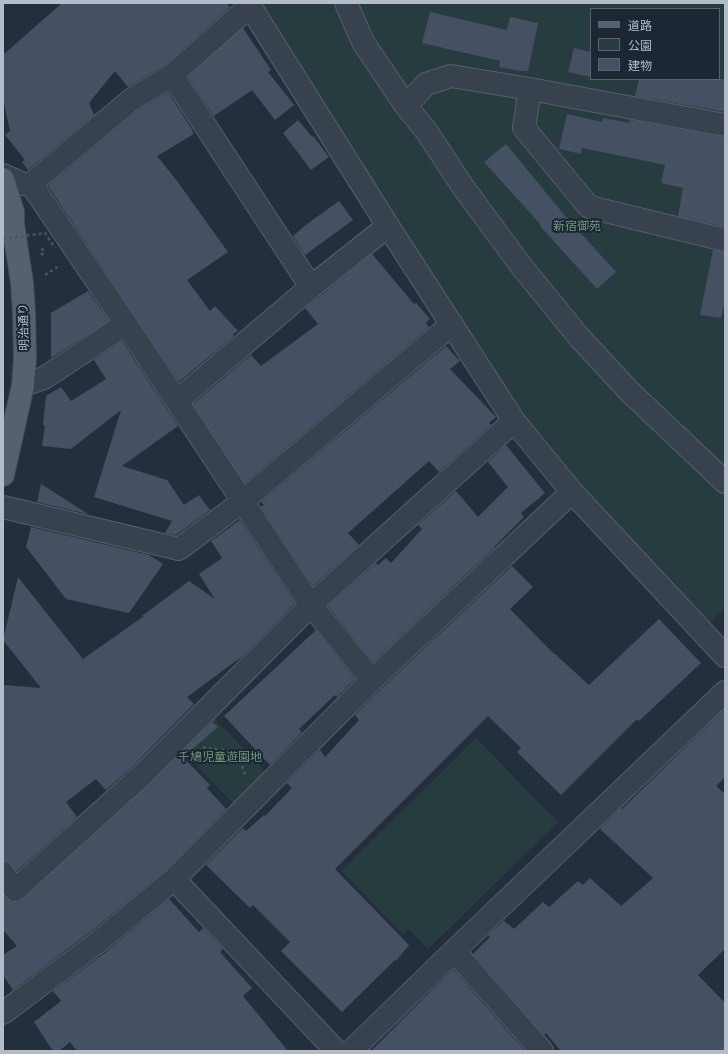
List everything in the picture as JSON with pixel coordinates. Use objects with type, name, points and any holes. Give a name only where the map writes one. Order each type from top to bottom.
[{"type":"main road","name":"明治通り","points":[[3,179],[13,212],[22,283],[25,358],[23,386],[3,475]]},
{"type":"street","points":[[346,3],[363,42],[406,106],[427,132],[463,187],[522,267],[579,337],[630,391],[725,482]]},
{"type":"street","points":[[3,176],[23,184],[31,184],[131,100],[172,75],[249,4],[388,226],[514,421],[572,492],[725,656]]},
{"type":"street","points":[[172,75],[311,287]]},
{"type":"street","points":[[406,106],[426,84],[451,76],[725,125]]},
{"type":"street","points":[[530,89],[524,128],[589,207],[725,240]]},
{"type":"street","points":[[31,184],[126,324],[311,605],[372,680]]},
{"type":"street","points":[[177,401],[311,287],[388,226]]},
{"type":"street","points":[[23,386],[44,378],[126,324]]},
{"type":"street","points":[[3,507],[179,549],[243,501],[452,324]]},
{"type":"street","points":[[3,873],[15,890],[142,775],[311,605],[514,421]]},
{"type":"street","points":[[3,1013],[98,942],[174,879],[372,680],[572,492]]},
{"type":"street","points":[[351,1051],[725,692]]},
{"type":"street","points":[[174,879],[336,1051]]},
{"type":"street","points":[[454,951],[542,1051]]},
{"type":"path","points":[[3,239],[45,233],[58,253]]},
{"type":"path","points":[[40,278],[64,263]]},
{"type":"path","points":[[184,732],[192,735],[205,748],[233,751],[242,765],[252,792],[257,796]]},
{"type":"green space","name":"新宿御苑","points":[[257,3],[725,3],[725,608],[706,626],[546,448],[477,345]]},
{"type":"green space","name":"千鳩児童遊園地","points":[[212,716],[269,775],[237,807],[179,748]]},
{"type":"green space","points":[[476,738],[558,822],[428,949],[408,929],[403,934],[341,871]]},
{"type":"building","points":[[62,3],[227,3],[230,7],[165,65],[128,87],[115,71],[89,103],[94,115],[28,170],[22,162],[25,160],[5,135],[10,131],[3,98],[3,55]]},
{"type":"building","points":[[430,12],[507,30],[510,17],[538,23],[528,71],[499,67],[500,61],[422,43]]},
{"type":"building","points":[[243,28],[271,70],[268,72],[294,105],[275,120],[252,90],[214,116],[188,77]]},
{"type":"building","points":[[574,48],[590,52],[590,77],[568,72]]},
{"type":"building","points":[[725,79],[725,112],[635,96],[639,80]]},
{"type":"building","points":[[168,92],[194,134],[157,156],[177,181],[228,252],[187,280],[210,311],[215,306],[238,331],[179,382],[48,186],[138,110]]},
{"type":"building","points":[[567,114],[602,122],[603,118],[629,123],[630,120],[725,137],[725,227],[678,216],[683,188],[661,183],[665,165],[582,148],[581,154],[559,149]]},
{"type":"building","points":[[298,120],[312,137],[313,136],[329,157],[311,170],[283,133]]},
{"type":"building","points":[[506,144],[566,217],[616,272],[597,289],[484,162]]},
{"type":"building","points":[[339,201],[353,220],[305,255],[293,236]]},
{"type":"building","points":[[713,250],[725,252],[725,301],[721,318],[700,315]]},
{"type":"building","points":[[372,254],[414,304],[416,303],[430,319],[426,323],[429,327],[245,483],[193,404],[251,355],[261,366],[318,324],[305,308]]},
{"type":"building","points":[[88,291],[109,321],[51,358],[51,313]]},
{"type":"building","points":[[122,341],[178,426],[122,466],[167,480],[184,505],[199,495],[210,510],[176,535],[165,533],[172,521],[94,497],[121,410],[71,449],[42,446],[45,426],[43,425],[46,396],[61,387],[71,401],[106,379],[94,360]]},
{"type":"building","points":[[446,346],[460,361],[450,369],[496,417],[489,423],[491,425],[439,472],[429,461],[348,533],[359,545],[313,586],[261,507],[264,505],[261,502]]},
{"type":"building","points":[[506,445],[545,493],[521,513],[524,517],[494,548],[373,662],[328,606],[376,563],[378,565],[386,558],[391,563],[422,529],[418,525],[456,491],[478,517],[508,487],[488,462]]},
{"type":"building","points":[[41,484],[88,514],[37,502]]},
{"type":"building","points":[[240,520],[295,603],[244,655],[187,697],[194,704],[133,766],[106,790],[96,779],[66,802],[77,817],[17,871],[9,862],[3,861],[3,685],[41,688],[3,640],[18,577],[83,659],[144,616],[142,616],[189,581],[215,599],[199,574],[222,558],[211,541]]},
{"type":"building","points":[[31,527],[149,555],[163,564],[129,613],[66,599],[26,547]]},
{"type":"building","points":[[512,566],[533,587],[510,609],[554,654],[589,685],[659,619],[701,663],[639,721],[637,719],[561,795],[517,752],[521,748],[488,716],[335,869],[409,945],[396,961],[395,960],[342,1012],[281,951],[290,942],[253,905],[250,908],[206,865],[243,828],[246,831],[264,815],[265,816],[292,788],[287,783],[320,750],[325,757],[359,720],[355,715]]},
{"type":"building","points":[[316,630],[355,679],[337,697],[335,695],[299,729],[302,732],[270,765],[224,716]]},
{"type":"building","points":[[725,709],[725,777],[716,786],[725,794],[725,949],[698,975],[725,1003],[725,1051],[561,1051],[546,1033],[544,1035],[473,954],[490,937],[488,935],[504,921],[514,929],[543,902],[549,907],[578,881],[583,885],[590,878],[621,906],[653,878],[600,829]]},
{"type":"building","points":[[212,722],[218,727],[183,757],[210,785],[207,788],[226,809],[166,870],[90,932],[13,990],[3,975],[3,955],[17,946],[3,930],[3,895],[11,902],[18,902],[23,899],[150,784]]},
{"type":"building","points":[[169,899],[199,932],[203,928],[223,949],[220,952],[252,988],[243,996],[288,1051],[77,1051],[70,1042],[59,1051],[53,1051],[34,1022],[61,1001],[53,991],[106,952]]},
{"type":"building","points":[[453,969],[525,1051],[371,1051]]}]
